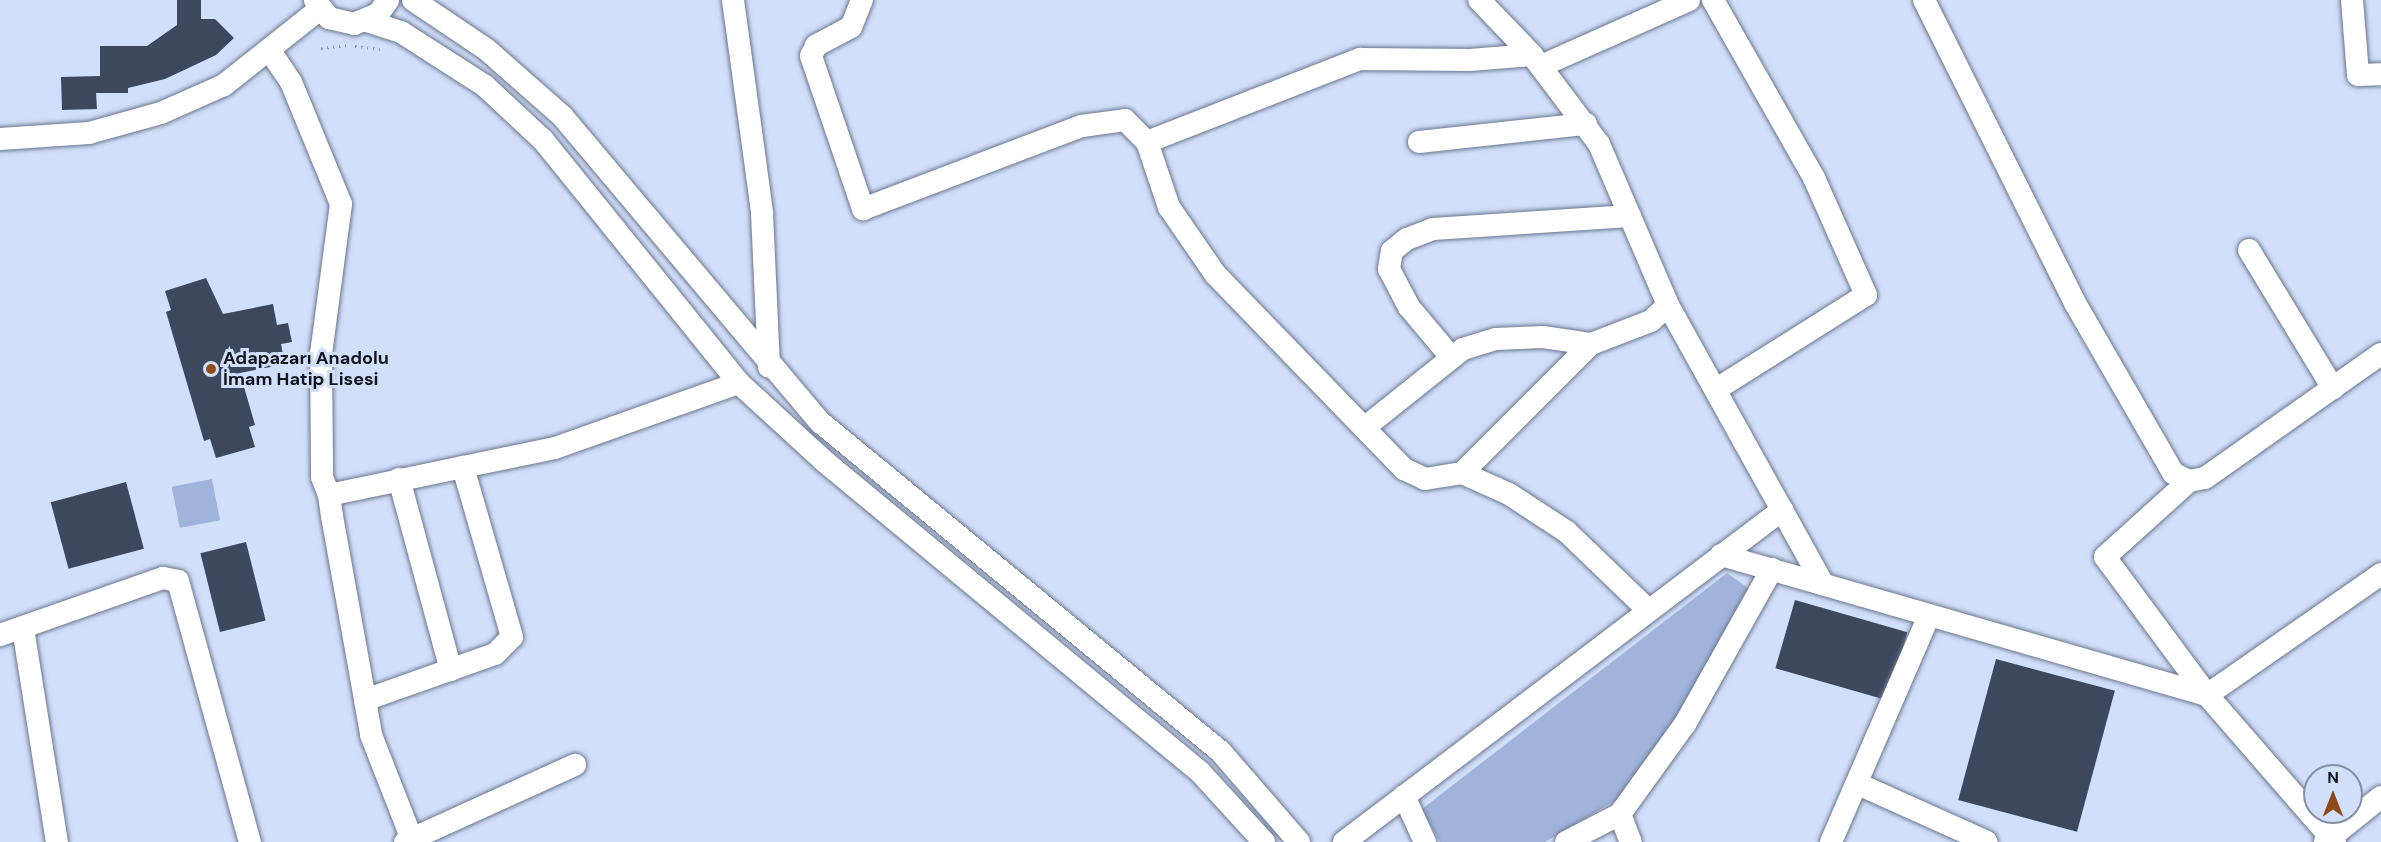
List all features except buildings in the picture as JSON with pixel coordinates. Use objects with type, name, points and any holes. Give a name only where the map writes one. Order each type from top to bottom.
[{"type":"street","points":[[367,21],[388,0]]},
{"type":"street","points":[[413,0],[486,49],[563,117],[769,367],[820,422],[1221,752],[1299,842]]},
{"type":"street","points":[[733,0],[762,213],[769,367]]},
{"type":"street","points":[[862,0],[863,10],[851,27],[816,46],[811,56],[863,209],[1106,119],[1125,120],[1147,142],[1169,207],[1215,274],[1404,470],[1425,479],[1462,473],[1509,494],[1567,532],[1648,610]]},
{"type":"street","points":[[1479,0],[1536,60],[1587,124],[1630,216],[1668,306],[1718,389],[1823,584]]},
{"type":"street","points":[[1147,142],[1360,59],[1536,60],[1689,0]]},
{"type":"street","points":[[1713,0],[1814,178],[1866,295],[1718,389]]},
{"type":"street","points":[[1924,0],[2075,303],[2173,472],[2189,481]]},
{"type":"street","points":[[2352,0],[2358,75],[2381,74]]},
{"type":"street","points":[[0,139],[89,133],[161,113],[224,85],[270,51],[317,4],[341,23],[367,21],[401,32],[485,86],[543,140],[739,383],[824,461],[1200,772],[1264,842]]},
{"type":"street","points":[[270,51],[291,82],[341,204],[321,353],[322,477],[329,495],[371,735],[410,841],[575,765]]},
{"type":"street","points":[[1419,141],[1587,124]]},
{"type":"street","points":[[1451,357],[1409,307],[1389,269],[1392,251],[1407,239],[1433,229],[1630,216]]},
{"type":"street","points":[[2249,250],[2333,388]]},
{"type":"street","points":[[1462,473],[1591,344],[1651,321],[1668,306]]},
{"type":"street","points":[[1364,428],[1451,357],[1496,339],[1543,337],[1591,344]]},
{"type":"street","points":[[2381,354],[2209,475],[2189,481],[2105,557],[2207,695],[2330,840],[2381,797]]},
{"type":"street","points":[[329,495],[555,448],[739,383]]},
{"type":"street","points":[[365,700],[495,654],[512,637],[463,467]]},
{"type":"street","points":[[399,479],[451,670]]},
{"type":"street","points":[[1344,842],[1782,510]]},
{"type":"street","points":[[1721,555],[2207,695]]},
{"type":"street","points":[[1566,842],[1620,813],[1685,724],[1772,569]]},
{"type":"street","points":[[2207,695],[2381,574]]},
{"type":"street","points":[[0,635],[163,578],[178,581],[250,842]]},
{"type":"street","points":[[1831,842],[1929,615]]},
{"type":"street","points":[[23,627],[57,842]]},
{"type":"street","points":[[1858,784],[1987,842]]},
{"type":"street","points":[[1404,796],[1425,842]]},
{"type":"street","points":[[1620,813],[1630,842]]},
{"type":"path","points":[[321,48],[381,49]]},
{"type":"shaded area","points":[[212,479],[220,520],[180,528],[172,487]]},
{"type":"shaded area","points":[[1727,573],[1755,593],[1672,731],[1621,797],[1545,842],[1440,842],[1422,809]]},
{"type":"place","name":"Adapazarı Anadolu İmam Hatip Lisesi","points":[[211,369]]}]
